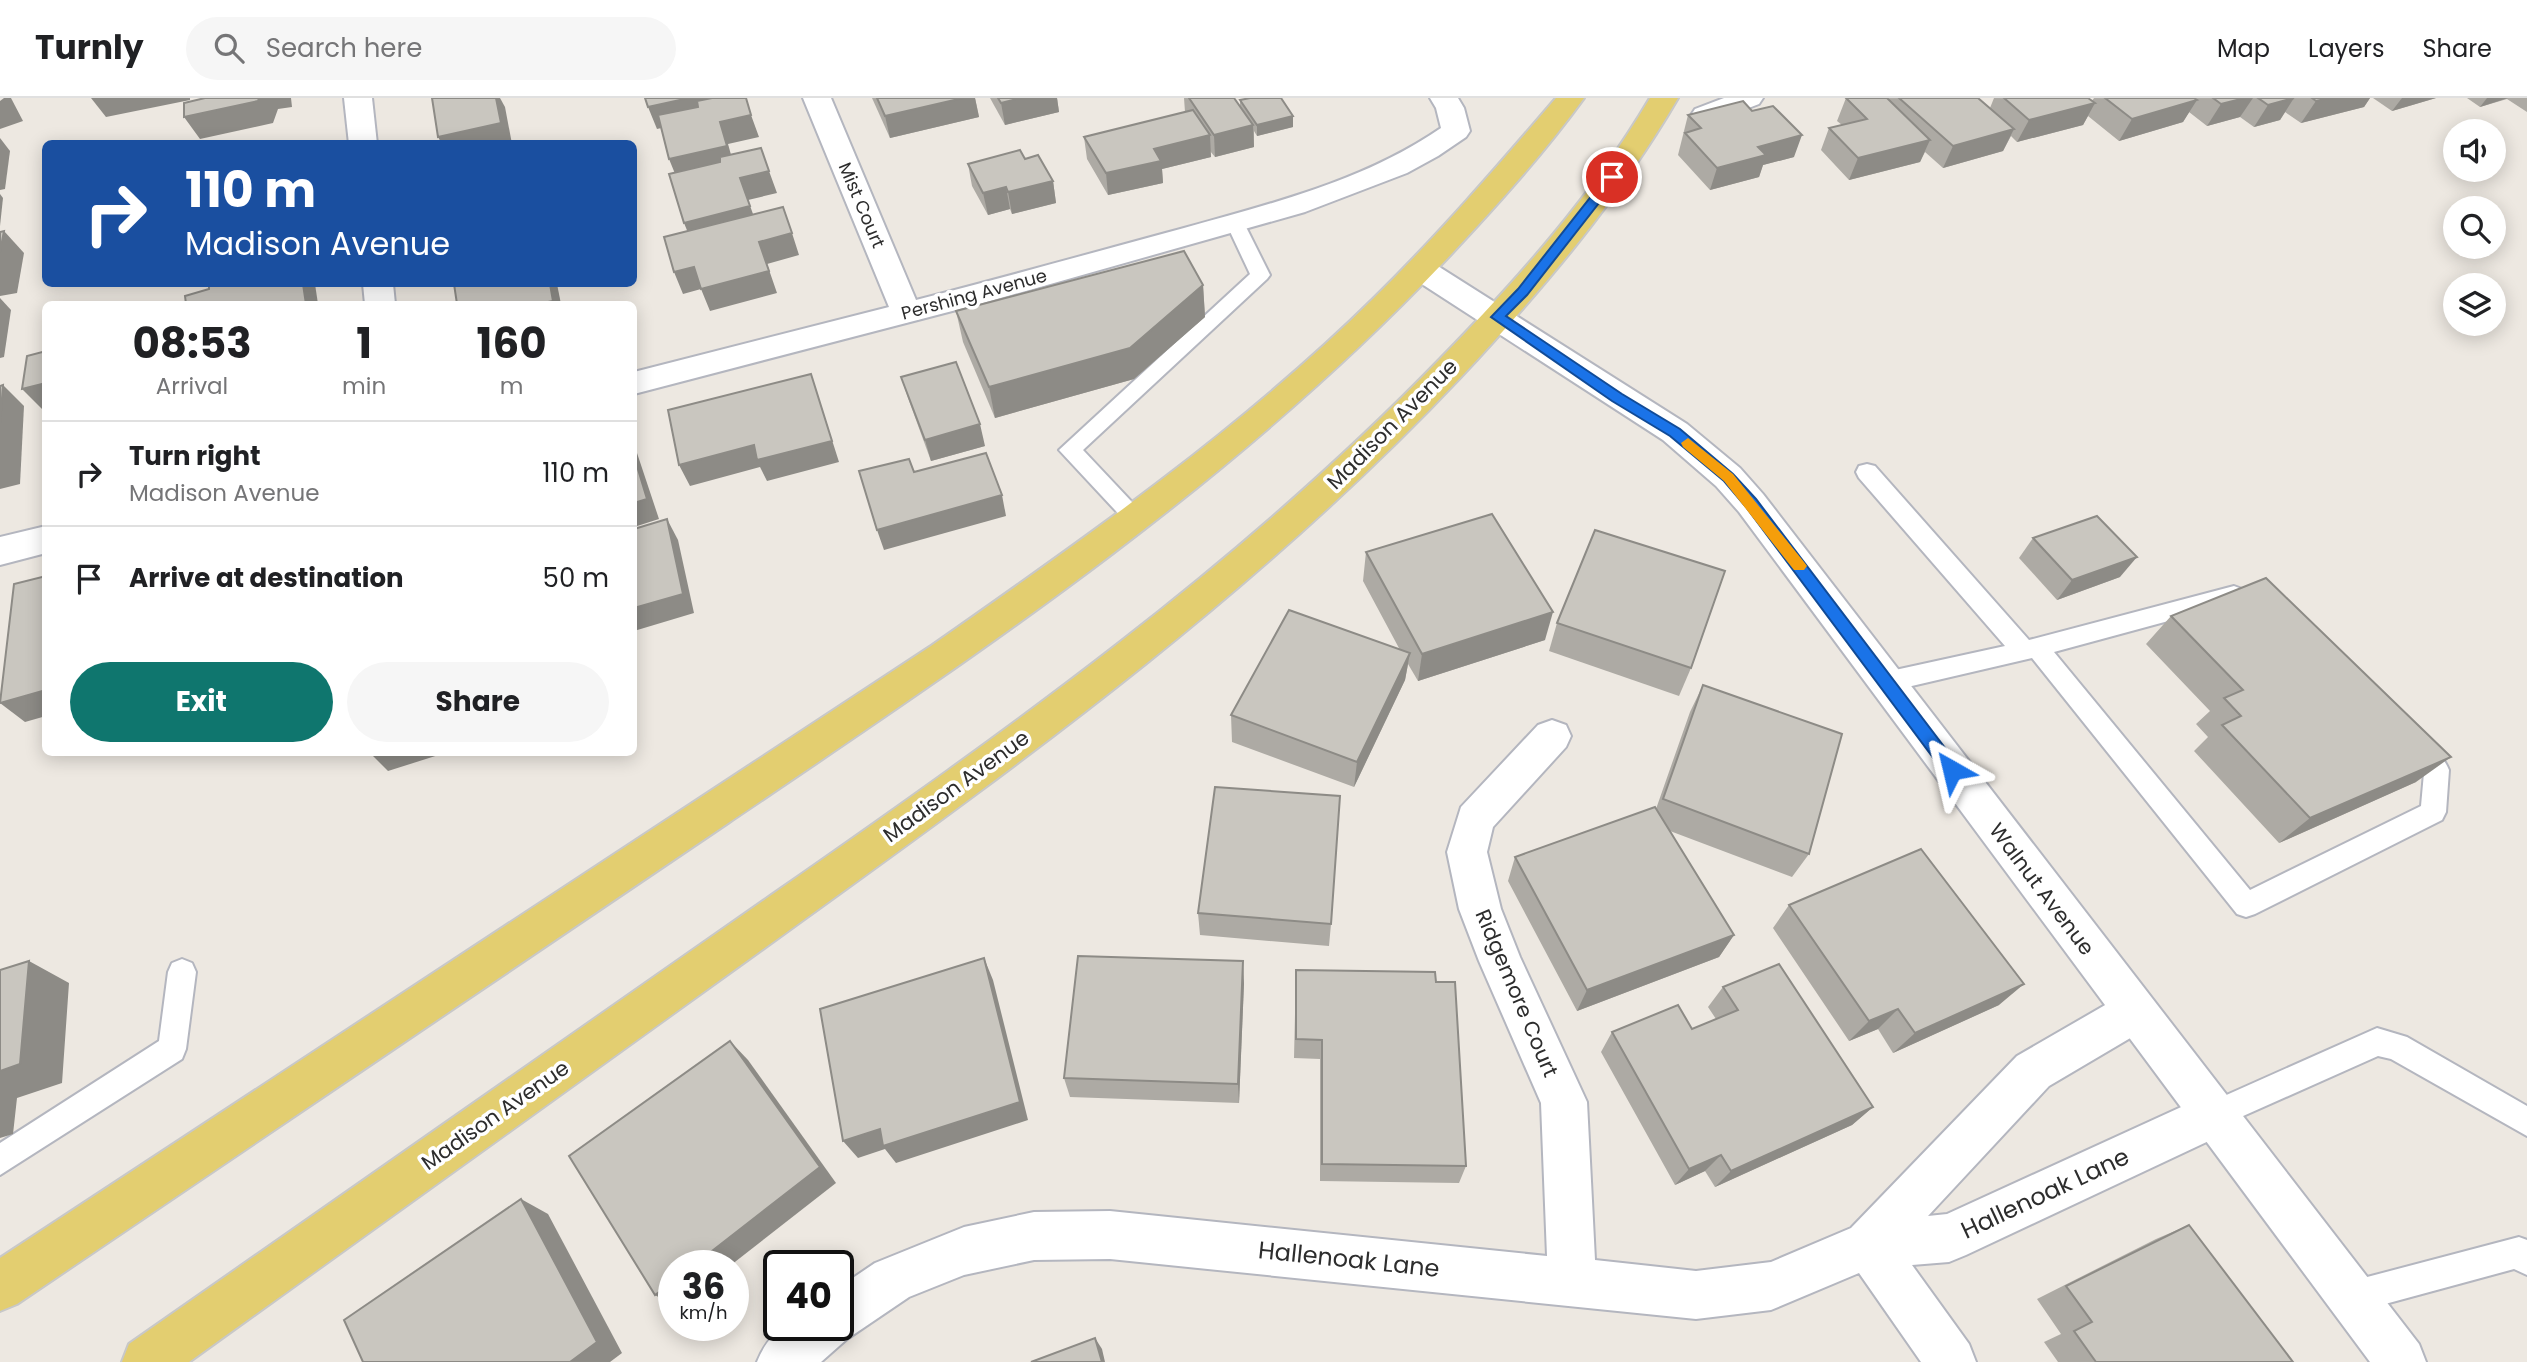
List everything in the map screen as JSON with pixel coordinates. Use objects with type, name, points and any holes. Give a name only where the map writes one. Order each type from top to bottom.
[{"type":"main road","points":[[0,1287],[896,690],[1077,564],[1214,458],[1319,368],[1422,270],[1534,144],[1570,98]]},
{"type":"main road","name":"Madison Avenue","points":[[148,1362],[930,806],[1132,656],[1285,528],[1394,427],[1523,292],[1597,200],[1664,98]]},
{"type":"street","points":[[358,98],[363,140]]},
{"type":"street","name":"Mist Court","points":[[817,98],[906,312]]},
{"type":"street","name":"Pershing Avenue","points":[[637,382],[1124,255],[1312,200],[1415,159],[1456,131],[1450,108],[1444,98]]},
{"type":"street","points":[[1705,116],[1749,98]]},
{"type":"street","name":"Walnut Avenue","points":[[1422,270],[1675,432],[1728,477],[1751,503],[2401,1362]]},
{"type":"street","points":[[0,551],[42,540]]},
{"type":"street","name":"Ridgemore Court","points":[[1552,736],[1475,819],[1468,852],[1480,909],[1500,961],[1564,1102],[1572,1280]]},
{"type":"street","name":"Hallenoak Lane","points":[[1868,1245],[2033,1071],[2134,1012]]},
{"type":"street","name":"Hallenoak Lane","points":[[854,1307],[892,1280],[964,1251],[1034,1236],[1110,1235],[1572,1280],[1696,1295],[1771,1286],[1868,1245],[1949,1238],[2214,1115]]},
{"type":"street","points":[[1868,1245],[1951,1362]]},
{"type":"street","points":[[782,1362],[808,1341]]},
{"type":"lane","points":[[1136,518],[1070,450],[1260,275],[1235,223]]},
{"type":"lane","points":[[1867,472],[2030,649],[2246,905],[2433,812],[2437,770],[2402,732]]},
{"type":"lane","points":[[1886,682],[2030,649],[2240,593],[2261,605]]},
{"type":"lane","points":[[0,1160],[172,1049],[182,972]]},
{"type":"lane","points":[[2214,1115],[2377,1042],[2397,1047],[2527,1122]]},
{"type":"lane","points":[[2351,1297],[2519,1252],[2527,1260]]},
{"type":"building","points":[[205,98],[259,98],[258,101],[184,117],[184,103]]},
{"type":"building","points":[[432,98],[496,98],[501,123],[438,137]]},
{"type":"building","points":[[645,98],[689,98],[648,107]]},
{"type":"building","points":[[746,98],[751,115],[720,122],[727,146],[669,159],[658,115],[698,107],[697,101]]},
{"type":"building","points":[[877,98],[963,98],[885,116]]},
{"type":"building","points":[[998,98],[1021,98],[1001,103]]},
{"type":"building","points":[[1189,98],[1234,98],[1253,125],[1214,135]]},
{"type":"building","points":[[1281,98],[1293,116],[1257,125],[1240,100]]},
{"type":"building","points":[[1846,98],[1887,98],[1930,140],[1858,158],[1829,128],[1867,119]]},
{"type":"building","points":[[1899,98],[1978,98],[2014,129],[1953,146]]},
{"type":"building","points":[[2004,98],[2088,98],[2095,103],[2029,120]]},
{"type":"building","points":[[2105,98],[2194,98],[2197,100],[2132,119]]},
{"type":"building","points":[[2213,98],[2245,98],[2221,104]]},
{"type":"building","points":[[2258,98],[2294,98],[2268,105]]},
{"type":"building","points":[[1743,101],[1752,111],[1773,106],[1802,135],[1758,147],[1766,155],[1717,168],[1685,133],[1701,128],[1688,115]]},
{"type":"building","points":[[1193,110],[1210,135],[1154,149],[1161,161],[1106,173],[1084,137]]},
{"type":"building","points":[[761,148],[769,171],[740,178],[750,206],[684,223],[669,174],[720,162],[720,157]]},
{"type":"building","points":[[1020,150],[1025,159],[1038,155],[1053,181],[1008,192],[1006,187],[983,193],[968,164]]},
{"type":"building","points":[[783,207],[792,233],[759,242],[769,271],[701,289],[694,267],[674,272],[664,237]]},
{"type":"building","points":[[4,231],[0,252],[0,232]]},
{"type":"building","points":[[1184,251],[1203,285],[1130,348],[989,387],[956,311]]},
{"type":"building","points":[[303,287],[306,301],[186,301],[185,296],[209,289]]},
{"type":"building","points":[[454,287],[551,287],[553,301],[457,301]]},
{"type":"building","points":[[42,352],[42,384],[22,389],[27,356]]},
{"type":"building","points":[[956,362],[980,424],[925,440],[901,377]]},
{"type":"building","points":[[811,374],[832,441],[757,460],[754,445],[679,465],[668,410]]},
{"type":"building","points":[[3,385],[0,424],[0,386]]},
{"type":"building","points":[[986,453],[1002,495],[877,530],[859,471],[909,459],[914,472]]},
{"type":"building","points":[[637,466],[647,499],[637,502]]},
{"type":"building","points":[[1492,514],[1553,612],[1422,654],[1366,552]]},
{"type":"building","points":[[2097,516],[2137,557],[2072,580],[2033,538]]},
{"type":"building","points":[[667,519],[683,594],[637,607],[637,528]]},
{"type":"building","points":[[1595,530],[1725,571],[1691,668],[1557,623]]},
{"type":"building","points":[[42,577],[42,691],[0,703],[14,584]]},
{"type":"building","points":[[2266,578],[2451,757],[2310,818],[2222,725],[2241,716],[2224,698],[2243,690],[2171,616]]},
{"type":"building","points":[[1289,610],[1410,653],[1357,762],[1231,715]]},
{"type":"building","points":[[1703,685],[1842,734],[1809,854],[1663,799]]},
{"type":"building","points":[[1215,787],[1340,796],[1331,924],[1198,913]]},
{"type":"building","points":[[1655,807],[1734,935],[1587,990],[1515,857]]},
{"type":"building","points":[[1921,849],[2024,984],[1915,1033],[1898,1009],[1869,1021],[1789,905]]},
{"type":"building","points":[[1078,956],[1243,961],[1238,1084],[1064,1078]]},
{"type":"building","points":[[984,958],[1020,1102],[883,1146],[880,1129],[843,1141],[820,1009]]},
{"type":"building","points":[[29,961],[20,1064],[0,1071],[0,970]]},
{"type":"building","points":[[1779,964],[1873,1107],[1731,1171],[1721,1155],[1689,1169],[1612,1032],[1678,1005],[1692,1029],[1738,1010],[1723,987]]},
{"type":"building","points":[[1296,970],[1435,972],[1436,982],[1455,982],[1466,1166],[1322,1164],[1322,1040],[1296,1039]]},
{"type":"building","points":[[730,1041],[820,1167],[713,1250],[658,1250],[658,1293],[655,1295],[569,1156]]},
{"type":"building","points":[[521,1199],[597,1342],[570,1362],[363,1362],[344,1320]]},
{"type":"building","points":[[2189,1225],[2293,1362],[2096,1362],[2074,1331],[2092,1322],[2066,1286]]},
{"type":"building","points":[[1095,1338],[1102,1362],[1031,1362]]},
{"type":"slow traffic","points":[[1688,443],[1728,477],[1799,566]]},
{"type":"route","points":[[1612,177],[1597,200],[1523,292],[1497,317],[1675,432],[1728,477],[1751,503],[1952,770]]}]
